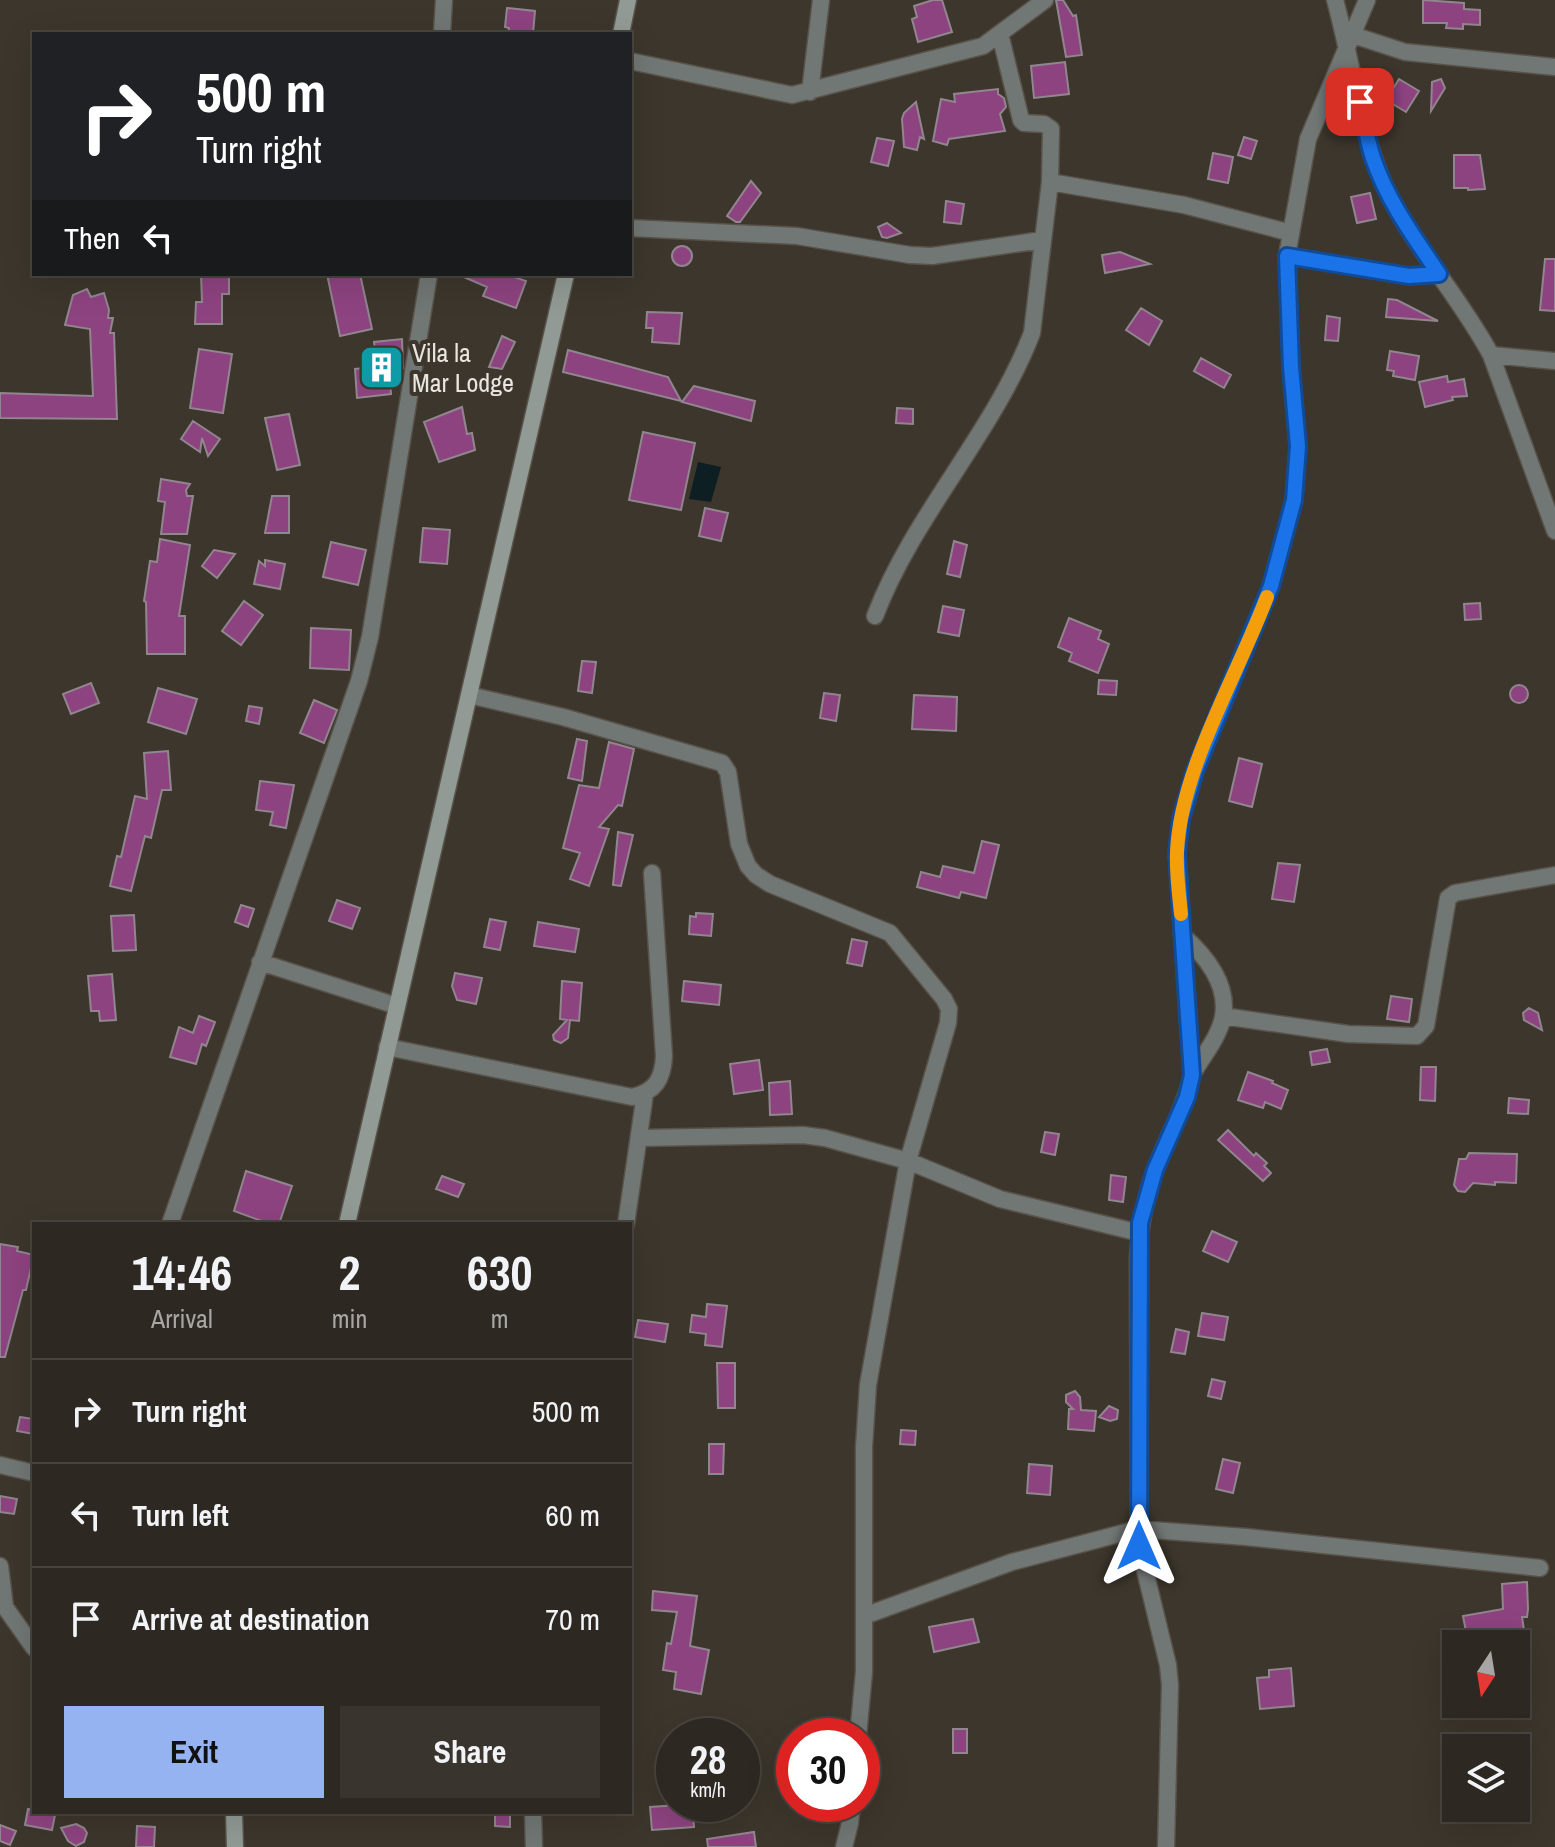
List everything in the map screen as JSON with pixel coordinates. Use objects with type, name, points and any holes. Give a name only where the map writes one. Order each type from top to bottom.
[{"type":"main road","points":[[621,32],[628,0]]},
{"type":"main road","points":[[347,1222],[566,276]]},
{"type":"main road","points":[[234,1814],[235,1847]]},
{"type":"street","points":[[442,32],[444,0]]},
{"type":"street","points":[[810,92],[821,0]]},
{"type":"street","points":[[632,61],[792,95],[983,46],[1045,0]]},
{"type":"street","points":[[1166,1847],[1170,1685],[1168,1665],[1139,1546],[1138,1529],[1140,1233],[1147,1194],[1187,1097],[1192,1075],[1177,853],[1181,819],[1207,737],[1271,586],[1294,500],[1298,446],[1291,367],[1287,256],[1308,139],[1367,0]]},
{"type":"street","points":[[1330,2],[1351,41],[1372,156],[1405,223],[1491,355],[1555,531]]},
{"type":"street","points":[[875,616],[900,559],[982,430],[1032,333],[1050,182],[1051,129],[1044,124],[1024,123],[1021,120],[1000,34]]},
{"type":"street","points":[[1351,41],[1405,52],[1555,67]]},
{"type":"street","points":[[1050,182],[1184,205],[1291,233]]},
{"type":"street","points":[[632,228],[797,236],[932,256],[1042,240]]},
{"type":"street","points":[[1287,256],[1409,276],[1439,274]]},
{"type":"street","points":[[171,1222],[359,681],[370,637],[429,276]]},
{"type":"street","points":[[1491,355],[1555,361]]},
{"type":"street","points":[[469,695],[563,717],[722,763],[728,772],[739,844],[748,866],[756,875],[770,884],[890,933],[949,1009],[948,1023],[908,1161],[868,1385],[864,1447],[864,1672],[860,1718]]},
{"type":"street","points":[[387,1047],[632,1097],[645,1094],[657,1084],[663,1073],[664,1056],[652,873]]},
{"type":"street","points":[[1223,1016],[1348,1034],[1417,1036],[1426,1026],[1448,898],[1455,893],[1555,875]]},
{"type":"street","points":[[1182,935],[1213,968],[1222,995],[1223,1016],[1218,1032],[1192,1075]]},
{"type":"street","points":[[260,962],[397,1006]]},
{"type":"street","points":[[626,1222],[645,1094]]},
{"type":"street","points":[[640,1138],[803,1135],[825,1138],[908,1161],[1000,1199],[1140,1233]]},
{"type":"street","points":[[0,1465],[32,1473]]},
{"type":"street","points":[[864,1616],[1012,1562],[1138,1529],[1246,1537],[1540,1568]]},
{"type":"street","points":[[0,1566],[5,1607],[32,1645]]},
{"type":"street","points":[[533,1814],[534,1847]]},
{"type":"street","points":[[844,1847],[850,1822]]},
{"type":"shaded area","points":[[698,462],[721,467],[711,502],[689,499]]},
{"type":"building","points":[[942,0],[952,32],[918,42],[912,19],[917,17],[914,6]]},
{"type":"building","points":[[1056,0],[1063,0],[1073,16],[1076,15],[1082,55],[1066,57]]},
{"type":"building","points":[[1423,0],[1464,3],[1464,9],[1480,10],[1480,25],[1463,24],[1463,29],[1446,28],[1447,23],[1423,23]]},
{"type":"building","points":[[507,8],[535,11],[533,32],[508,32],[509,28],[505,27]]},
{"type":"building","points":[[1065,62],[1069,94],[1034,98],[1031,66]]},
{"type":"building","points":[[1399,79],[1419,91],[1406,112],[1386,100]]},
{"type":"building","points":[[1441,79],[1445,88],[1431,111],[1432,82]]},
{"type":"building","points":[[998,89],[1006,107],[1000,114],[1005,131],[949,139],[947,145],[933,141],[941,99],[955,102],[954,94]]},
{"type":"building","points":[[916,102],[924,139],[920,137],[917,150],[904,147],[902,119]]},
{"type":"building","points":[[1244,137],[1257,141],[1251,159],[1238,155]]},
{"type":"building","points":[[877,138],[894,141],[888,166],[871,162]]},
{"type":"building","points":[[1213,153],[1233,157],[1228,183],[1208,179]]},
{"type":"building","points":[[1454,155],[1480,155],[1485,189],[1454,188]]},
{"type":"building","points":[[751,181],[761,193],[740,222],[736,222],[727,216]]},
{"type":"building","points":[[1370,193],[1376,219],[1357,223],[1351,197]]},
{"type":"building","points":[[946,201],[964,204],[961,224],[944,222]]},
{"type":"building","points":[[887,223],[901,233],[882,237],[878,227]]},
{"type":"building","points":[[682,246],[689,249],[692,256],[689,263],[682,266],[675,263],[672,256],[675,249]]},
{"type":"building","points":[[1120,252],[1150,264],[1105,273],[1102,255]]},
{"type":"building","points":[[1545,259],[1555,259],[1555,311],[1540,310]]},
{"type":"building","points":[[201,276],[229,276],[229,294],[222,294],[222,324],[195,324],[196,302],[202,302]]},
{"type":"building","points":[[327,276],[360,276],[372,329],[340,336]]},
{"type":"building","points":[[462,276],[512,276],[526,281],[516,308],[483,296],[487,287]]},
{"type":"building","points":[[87,289],[91,297],[104,293],[108,318],[113,318],[110,333],[114,333],[117,419],[0,418],[0,393],[93,396],[90,329],[65,325],[73,295]]},
{"type":"building","points":[[1388,299],[1397,300],[1438,321],[1386,317]]},
{"type":"building","points":[[1141,308],[1162,321],[1149,345],[1126,330]]},
{"type":"building","points":[[647,312],[682,313],[679,344],[652,342],[653,328],[646,328]]},
{"type":"building","points":[[1327,316],[1340,318],[1338,341],[1325,340]]},
{"type":"building","points":[[502,336],[515,342],[502,369],[489,367]]},
{"type":"building","name":"Vila la Mar Lodge","points":[[402,339],[403,368],[389,369],[391,394],[357,398],[355,369],[377,367],[374,342]]},
{"type":"building","points":[[199,349],[232,354],[223,413],[190,408]]},
{"type":"building","points":[[568,350],[668,377],[681,401],[563,372]]},
{"type":"building","points":[[1390,351],[1419,356],[1415,380],[1393,376],[1394,371],[1387,370]]},
{"type":"building","points":[[1201,358],[1231,375],[1224,388],[1194,371]]},
{"type":"building","points":[[1447,376],[1448,382],[1464,379],[1467,396],[1452,397],[1453,400],[1425,407],[1419,382]]},
{"type":"building","points":[[694,386],[755,401],[751,421],[682,402]]},
{"type":"building","points":[[462,407],[467,434],[472,433],[475,450],[439,462],[424,422]]},
{"type":"building","points":[[897,408],[913,409],[913,424],[896,423]]},
{"type":"building","points":[[289,414],[300,465],[277,470],[265,418]]},
{"type":"building","points":[[193,421],[220,439],[208,456],[202,438],[200,452],[181,439]]},
{"type":"building","points":[[643,432],[695,443],[681,510],[629,500]]},
{"type":"building","points":[[161,479],[190,484],[186,490],[187,496],[193,496],[187,534],[161,534],[165,502],[158,501]]},
{"type":"building","points":[[272,496],[289,496],[289,533],[265,533]]},
{"type":"building","points":[[705,508],[728,513],[721,541],[699,536]]},
{"type":"building","points":[[423,528],[450,530],[447,564],[420,562]]},
{"type":"building","points":[[160,539],[190,545],[179,616],[185,616],[185,654],[147,654],[144,601],[150,561],[157,562]]},
{"type":"building","points":[[954,541],[967,545],[960,577],[947,574]]},
{"type":"building","points":[[331,542],[366,550],[358,585],[323,577]]},
{"type":"building","points":[[214,550],[235,554],[217,578],[202,566]]},
{"type":"building","points":[[265,560],[285,564],[280,589],[254,584],[259,561],[265,566]]},
{"type":"building","points":[[244,601],[263,615],[241,645],[222,631]]},
{"type":"building","points":[[1480,603],[1481,619],[1465,620],[1464,604]]},
{"type":"building","points":[[943,606],[964,610],[959,636],[938,632]]},
{"type":"building","points":[[1069,618],[1101,631],[1098,639],[1109,644],[1098,673],[1069,661],[1072,653],[1058,647]]},
{"type":"building","points":[[311,628],[351,630],[349,670],[310,668]]},
{"type":"building","points":[[582,661],[596,662],[592,693],[578,691]]},
{"type":"building","points":[[1099,680],[1117,681],[1116,695],[1098,694]]},
{"type":"building","points":[[91,683],[99,703],[71,714],[63,694]]},
{"type":"building","points":[[1519,685],[1528,694],[1519,703],[1510,694]]},
{"type":"building","points":[[158,688],[197,699],[186,734],[148,722]]},
{"type":"building","points":[[824,693],[840,695],[836,721],[820,718]]},
{"type":"building","points":[[914,695],[957,697],[956,731],[912,729]]},
{"type":"building","points":[[314,700],[337,710],[324,743],[300,733]]},
{"type":"building","points":[[249,706],[262,708],[259,724],[246,721]]},
{"type":"building","points":[[577,739],[587,741],[582,781],[568,778]]},
{"type":"building","points":[[609,742],[634,749],[622,806],[618,805],[599,827],[609,829],[589,886],[570,879],[580,853],[563,848],[579,785],[599,788]]},
{"type":"building","points":[[168,751],[171,790],[162,790],[151,838],[145,836],[131,891],[110,886],[117,856],[121,857],[135,796],[147,799],[144,753]]},
{"type":"building","points":[[1239,758],[1262,764],[1252,807],[1229,801]]},
{"type":"building","points":[[260,781],[294,785],[286,828],[270,825],[273,812],[256,810]]},
{"type":"building","points":[[618,832],[633,835],[621,886],[613,885]]},
{"type":"building","points":[[982,841],[999,845],[986,898],[961,892],[959,898],[917,887],[921,872],[940,877],[943,866],[974,873]]},
{"type":"building","points":[[1278,863],[1300,865],[1294,902],[1272,899]]},
{"type":"building","points":[[337,900],[360,908],[352,929],[329,921]]},
{"type":"building","points":[[241,905],[254,909],[248,927],[235,922]]},
{"type":"building","points":[[696,913],[713,914],[711,936],[689,934],[690,916],[696,917]]},
{"type":"building","points":[[134,915],[136,950],[113,951],[111,916]]},
{"type":"building","points":[[490,919],[506,922],[500,950],[484,947]]},
{"type":"building","points":[[538,922],[579,929],[575,952],[534,946]]},
{"type":"building","points":[[852,939],[867,942],[862,966],[847,963]]},
{"type":"building","points":[[455,973],[482,978],[476,1004],[457,1000],[452,986]]},
{"type":"building","points":[[112,974],[116,1020],[100,1021],[99,1011],[91,1011],[88,976]]},
{"type":"building","points":[[562,981],[582,983],[579,1021],[570,1020],[568,1038],[561,1043],[554,1040],[553,1035],[567,1020],[560,1019]]},
{"type":"building","points":[[684,981],[721,985],[719,1005],[682,1001]]},
{"type":"building","points":[[1391,996],[1412,999],[1409,1022],[1387,1019]]},
{"type":"building","points":[[1529,1008],[1538,1013],[1542,1030],[1524,1020],[1523,1013]]},
{"type":"building","points":[[199,1016],[215,1022],[206,1046],[202,1044],[196,1064],[170,1057],[179,1027],[193,1033]]},
{"type":"building","points":[[1327,1049],[1330,1062],[1312,1065],[1310,1052]]},
{"type":"building","points":[[759,1060],[763,1090],[734,1094],[730,1064]]},
{"type":"building","points":[[1421,1067],[1436,1067],[1435,1101],[1420,1100]]},
{"type":"building","points":[[1248,1072],[1288,1090],[1281,1109],[1265,1102],[1263,1108],[1238,1100]]},
{"type":"building","points":[[790,1081],[792,1114],[770,1115],[769,1083]]},
{"type":"building","points":[[1509,1098],[1529,1100],[1528,1114],[1508,1113]]},
{"type":"building","points":[[1228,1130],[1254,1156],[1256,1153],[1267,1163],[1264,1166],[1271,1173],[1263,1181],[1218,1140]]},
{"type":"building","points":[[1045,1132],[1059,1134],[1055,1155],[1041,1152]]},
{"type":"building","points":[[1469,1153],[1517,1154],[1516,1183],[1473,1183],[1465,1192],[1458,1191],[1454,1185],[1459,1159],[1466,1159]]},
{"type":"building","points":[[246,1171],[292,1186],[280,1222],[264,1222],[234,1211]]},
{"type":"building","points":[[1111,1175],[1126,1177],[1123,1202],[1109,1200]]},
{"type":"building","points":[[442,1176],[464,1184],[458,1197],[436,1189]]},
{"type":"building","points":[[1212,1231],[1237,1242],[1228,1262],[1203,1251]]},
{"type":"building","points":[[0,1244],[18,1247],[17,1251],[32,1255],[32,1264],[5,1357],[0,1357]]},
{"type":"building","points":[[707,1304],[727,1306],[722,1347],[705,1345],[706,1334],[690,1332],[692,1315],[706,1317]]},
{"type":"building","points":[[1202,1313],[1228,1317],[1224,1340],[1198,1336]]},
{"type":"building","points":[[638,1320],[668,1324],[665,1342],[635,1337]]},
{"type":"building","points":[[1176,1329],[1189,1332],[1185,1354],[1171,1352]]},
{"type":"building","points":[[717,1363],[735,1363],[735,1408],[718,1408]]},
{"type":"building","points":[[1212,1379],[1225,1382],[1221,1399],[1208,1396]]},
{"type":"building","points":[[1075,1391],[1080,1397],[1081,1410],[1096,1411],[1094,1431],[1068,1429],[1069,1409],[1073,1409],[1066,1402],[1066,1395]]},
{"type":"building","points":[[1109,1406],[1118,1410],[1117,1419],[1110,1421],[1099,1417]]},
{"type":"building","points":[[20,1417],[32,1419],[32,1434],[17,1431]]},
{"type":"building","points":[[901,1430],[916,1431],[915,1445],[900,1444]]},
{"type":"building","points":[[709,1444],[724,1444],[723,1474],[709,1474]]},
{"type":"building","points":[[1223,1459],[1240,1463],[1233,1493],[1216,1489]]},
{"type":"building","points":[[1029,1464],[1052,1466],[1050,1495],[1027,1493]]},
{"type":"building","points":[[0,1496],[17,1499],[14,1514],[0,1512]]},
{"type":"building","points":[[1527,1582],[1527,1617],[1522,1617],[1524,1630],[1466,1630],[1463,1616],[1503,1609],[1502,1584]]},
{"type":"building","points":[[653,1591],[697,1596],[690,1646],[709,1650],[701,1694],[674,1689],[676,1672],[663,1670],[667,1643],[671,1644],[677,1612],[652,1610]]},
{"type":"building","points":[[973,1619],[979,1642],[934,1652],[929,1627]]},
{"type":"building","points":[[1291,1668],[1294,1706],[1260,1709],[1257,1678],[1269,1677],[1269,1670]]},
{"type":"building","points":[[953,1729],[967,1729],[967,1753],[953,1753]]},
{"type":"building","points":[[650,1807],[656,1807],[656,1822],[694,1822],[694,1827],[652,1830]]},
{"type":"building","points":[[28,1809],[32,1810],[32,1814],[55,1815],[52,1830],[25,1825]]},
{"type":"building","points":[[495,1814],[510,1814],[510,1827],[495,1826]]},
{"type":"building","points":[[76,1824],[87,1833],[84,1842],[76,1846],[68,1841],[61,1828]]},
{"type":"building","points":[[0,1825],[16,1831],[10,1845],[0,1841]]},
{"type":"building","points":[[137,1826],[155,1827],[154,1847],[136,1847]]},
{"type":"building","points":[[754,1832],[756,1847],[708,1847],[707,1839]]},
{"type":"slow traffic","points":[[1181,914],[1177,853],[1181,819],[1207,737],[1267,597]]},
{"type":"place","name":"Vila la Mar Lodge","points":[[381,368]]},
{"type":"route","points":[[1139,1546],[1140,1223],[1155,1170],[1187,1097],[1192,1075],[1177,853],[1181,819],[1195,771],[1271,586],[1294,500],[1298,446],[1291,367],[1287,256],[1409,276],[1439,274],[1387,191],[1372,156],[1360,102]]}]
